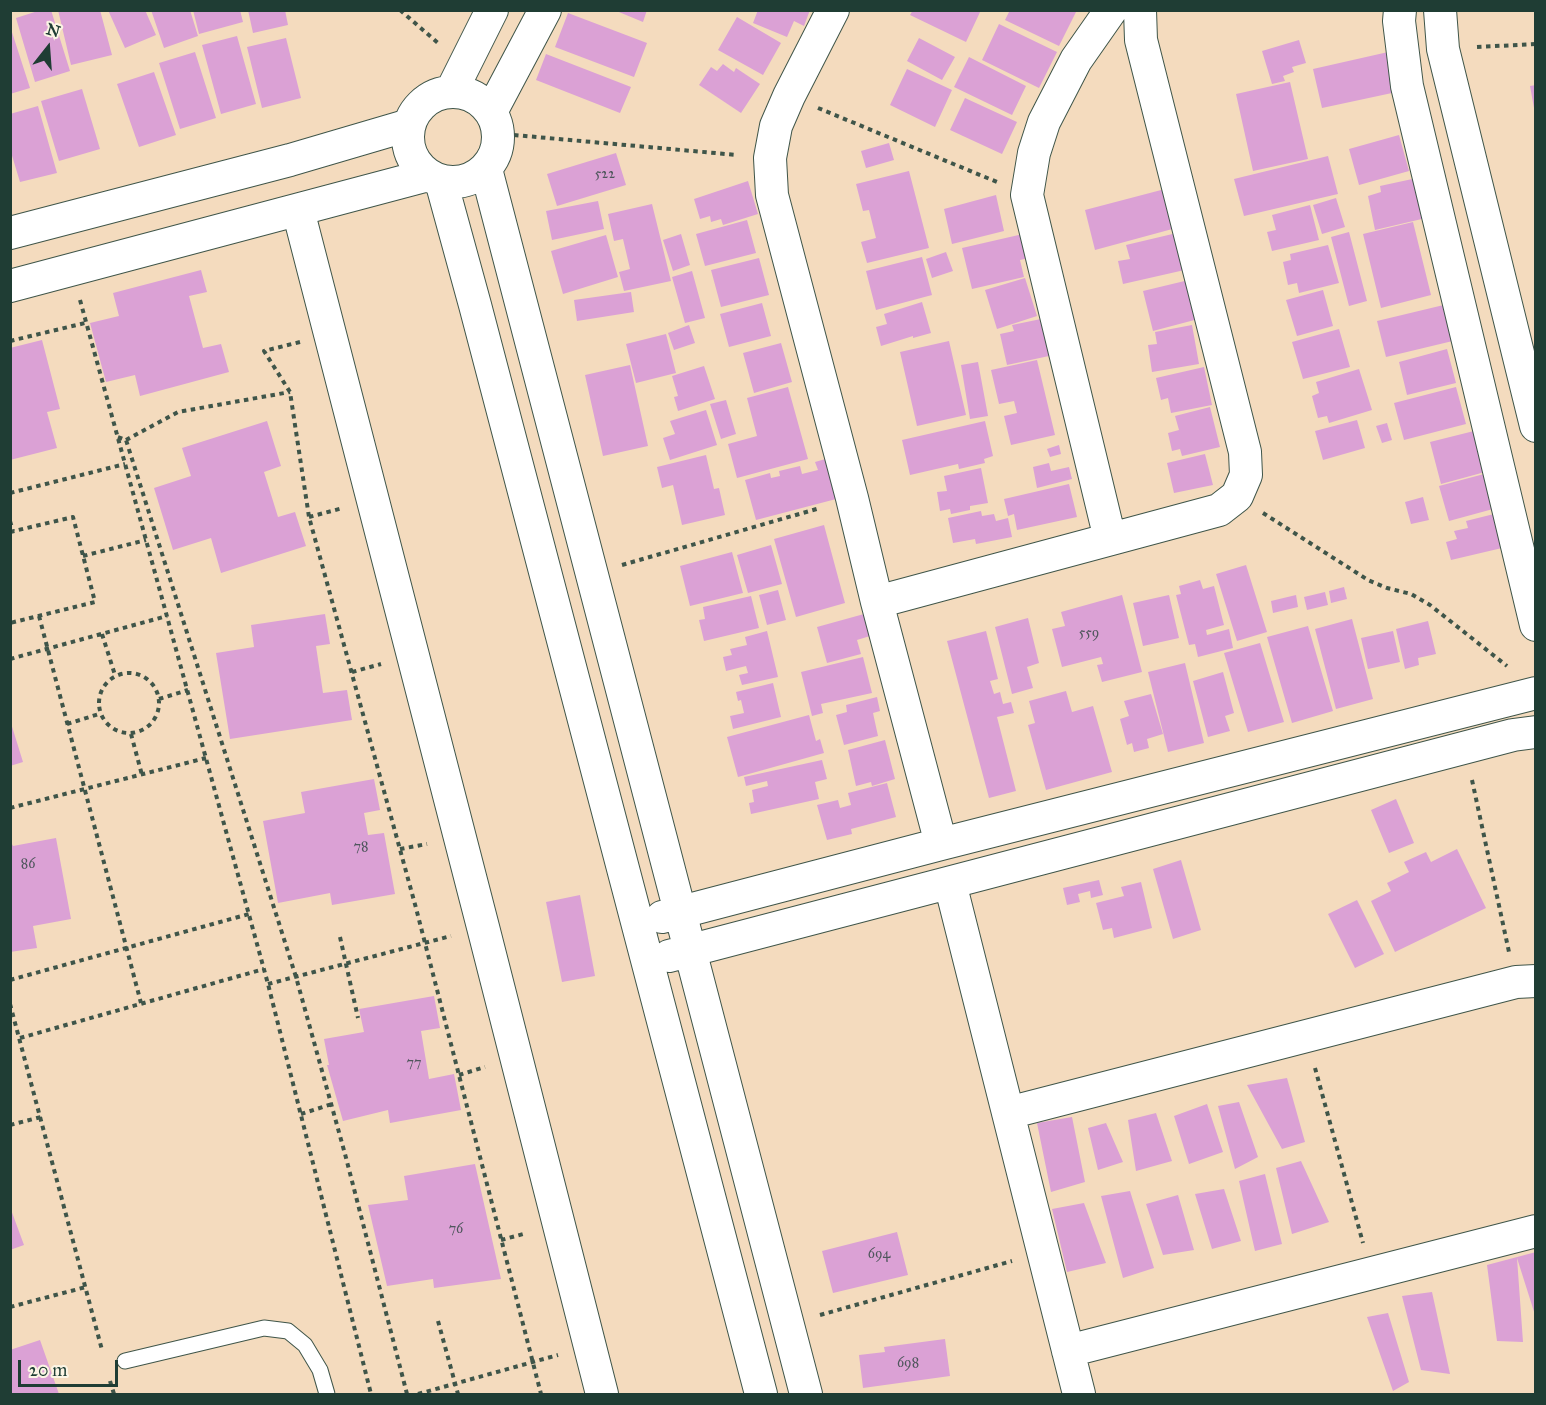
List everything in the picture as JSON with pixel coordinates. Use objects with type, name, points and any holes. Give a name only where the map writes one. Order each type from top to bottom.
[{"type":"street","points":[[492,10],[457,79],[424,102],[415,112],[409,125],[410,153],[418,165],[435,178],[638,924],[761,1395]]},
{"type":"street","points":[[495,123],[545,10]]},
{"type":"street","points":[[833,10],[776,126],[770,158],[772,195],[940,844]]},
{"type":"street","points":[[1110,539],[1027,195],[1034,153],[1044,122],[1076,60],[1111,10]]},
{"type":"street","points":[[877,602],[1219,510],[1237,496],[1246,475],[1245,452],[1141,40],[1140,10]]},
{"type":"street","points":[[1400,10],[1399,21],[1407,86],[1536,625]]},
{"type":"street","points":[[1440,10],[1443,49],[1536,426]]},
{"type":"street","points":[[10,286],[298,210],[435,178],[458,182],[473,178],[486,169],[494,159],[498,147],[495,123],[480,100],[466,93],[457,79]]},
{"type":"street","points":[[10,233],[290,160],[409,125]]},
{"type":"street","points":[[486,169],[806,1395]]},
{"type":"street","points":[[298,210],[602,1395]]},
{"type":"street","points":[[638,924],[940,844],[1536,693]]},
{"type":"street","points":[[648,962],[1513,735],[1536,732]]},
{"type":"street","points":[[950,883],[1079,1395]]},
{"type":"street","points":[[1008,1113],[1526,981]]},
{"type":"street","points":[[1068,1352],[1536,1231]]},
{"type":"lane","points":[[125,1361],[264,1328],[288,1331],[305,1345],[320,1370],[327,1395]]},
{"type":"path","points":[[400,10],[457,79]]},
{"type":"path","points":[[1443,49],[1536,44]]},
{"type":"path","points":[[789,96],[1027,195]]},
{"type":"path","points":[[495,123],[770,158]]},
{"type":"path","points":[[72,269],[268,984],[371,1395]]},
{"type":"path","points":[[10,341],[85,323]]},
{"type":"path","points":[[330,334],[264,351],[290,392],[309,517],[425,942],[541,1395]]},
{"type":"path","points":[[118,437],[126,440],[178,412],[290,392]]},
{"type":"path","points":[[126,440],[296,977],[332,1104],[407,1395]]},
{"type":"path","points":[[10,493],[126,464]]},
{"type":"path","points":[[1237,496],[1368,580],[1411,594],[1430,605],[1509,668]]},
{"type":"path","points":[[592,574],[852,498]]},
{"type":"path","points":[[10,521],[12,531],[73,517],[95,602],[10,623]]},
{"type":"path","points":[[83,556],[146,540]]},
{"type":"path","points":[[39,616],[141,1004]]},
{"type":"path","points":[[10,659],[167,616]]},
{"type":"path","points":[[102,634],[116,675]]},
{"type":"path","points":[[138,674],[155,688],[159,699],[159,710],[154,720],[136,734],[125,734],[114,730],[99,714],[100,691],[106,682],[116,675],[138,674]]},
{"type":"path","points":[[159,699],[188,690]]},
{"type":"path","points":[[67,724],[99,714]]},
{"type":"path","points":[[131,734],[142,775]]},
{"type":"path","points":[[1465,748],[1526,981]]},
{"type":"path","points":[[10,808],[206,758]]},
{"type":"path","points":[[10,980],[249,914]]},
{"type":"path","points":[[268,984],[483,927]]},
{"type":"path","points":[[340,937],[358,1018]]},
{"type":"path","points":[[20,1038],[264,969]]},
{"type":"path","points":[[10,1004],[103,1351]]},
{"type":"path","points":[[1306,1036],[1372,1273]]},
{"type":"path","points":[[301,1114],[332,1104]]},
{"type":"path","points":[[10,1125],[41,1117]]},
{"type":"path","points":[[787,1324],[1044,1252]]},
{"type":"path","points":[[10,1307],[86,1287]]},
{"type":"path","points":[[438,1321],[458,1395]]},
{"type":"path","points":[[418,1395],[590,1346]]},
{"type":"path","points":[[108,1373],[114,1395]]},
{"type":"building","points":[[41,10],[51,10],[70,71],[35,82],[16,18]]},
{"type":"building","points":[[58,10],[100,10],[112,55],[71,65]]},
{"type":"building","points":[[108,10],[145,10],[156,35],[125,48]]},
{"type":"building","points":[[151,10],[190,10],[198,36],[164,48]]},
{"type":"building","points":[[193,10],[240,10],[243,22],[199,34]]},
{"type":"building","points":[[248,10],[285,10],[288,25],[253,33]]},
{"type":"building","points":[[614,10],[647,10],[643,22]]},
{"type":"building","points":[[758,10],[810,10],[804,26],[794,21],[787,37],[753,23]]},
{"type":"building","points":[[913,10],[981,10],[966,42],[910,15]]},
{"type":"building","points":[[1010,10],[1077,10],[1059,46],[1005,20]]},
{"type":"building","points":[[568,13],[647,43],[634,77],[555,47]]},
{"type":"building","points":[[737,17],[781,43],[763,75],[718,50]]},
{"type":"building","points":[[999,24],[1057,52],[1039,88],[982,60]]},
{"type":"building","points":[[10,26],[30,88],[10,94]]},
{"type":"building","points":[[237,36],[256,104],[221,114],[202,45]]},
{"type":"building","points":[[286,38],[301,98],[262,108],[247,47]]},
{"type":"building","points":[[919,38],[955,57],[942,80],[907,61]]},
{"type":"building","points":[[1299,40],[1306,63],[1292,67],[1294,72],[1283,76],[1285,81],[1272,84],[1262,51]]},
{"type":"building","points":[[1397,50],[1406,90],[1322,108],[1313,69]]},
{"type":"building","points":[[195,52],[216,118],[180,129],[159,63]]},
{"type":"building","points":[[546,54],[631,87],[620,113],[536,80]]},
{"type":"building","points":[[969,57],[1026,86],[1012,115],[954,87]]},
{"type":"building","points":[[723,64],[734,72],[736,68],[760,84],[741,113],[699,85],[711,67],[717,71]]},
{"type":"building","points":[[907,69],[952,90],[935,127],[890,105]]},
{"type":"building","points":[[154,72],[176,135],[139,147],[117,84]]},
{"type":"building","points":[[1290,82],[1308,159],[1253,171],[1236,94]]},
{"type":"building","points":[[1536,85],[1536,107],[1534,108],[1530,86]]},
{"type":"building","points":[[82,89],[100,149],[59,161],[41,101]]},
{"type":"building","points":[[965,98],[1017,122],[1002,154],[950,130]]},
{"type":"building","points":[[38,106],[57,173],[20,182],[10,149],[10,114]]},
{"type":"building","points":[[1399,135],[1409,171],[1359,185],[1349,149]]},
{"type":"building","points":[[889,143],[894,160],[866,168],[861,151]]},
{"type":"building","points":[[616,153],[626,185],[557,206],[547,174]]},
{"type":"building","points":[[1328,156],[1338,194],[1244,216],[1234,179]]},
{"type":"building","points":[[909,171],[929,248],[867,263],[861,242],[876,238],[869,210],[863,211],[856,184]]},
{"type":"building","points":[[1417,178],[1426,218],[1375,230],[1368,196],[1381,192],[1380,186]]},
{"type":"building","points":[[748,181],[758,214],[723,225],[721,219],[711,222],[710,216],[700,219],[694,199]]},
{"type":"building","points":[[1165,189],[1176,228],[1095,250],[1085,210]]},
{"type":"building","points":[[996,195],[1004,231],[952,244],[944,209]]},
{"type":"building","points":[[1336,198],[1345,227],[1322,234],[1313,205]]},
{"type":"building","points":[[598,201],[604,229],[552,240],[546,211]]},
{"type":"building","points":[[652,204],[671,281],[624,291],[619,272],[630,269],[623,239],[614,241],[608,214]]},
{"type":"building","points":[[1310,205],[1319,240],[1272,251],[1267,232],[1276,230],[1272,215]]},
{"type":"building","points":[[747,220],[756,253],[705,266],[696,234]]},
{"type":"building","points":[[1413,222],[1431,295],[1381,308],[1363,234]]},
{"type":"building","points":[[1181,232],[1189,269],[1123,284],[1118,261],[1130,259],[1126,245]]},
{"type":"building","points":[[1349,232],[1367,301],[1349,306],[1331,237]]},
{"type":"building","points":[[681,234],[690,265],[673,271],[663,240]]},
{"type":"building","points":[[1023,234],[1029,258],[1020,260],[1024,277],[972,289],[962,248]]},
{"type":"building","points":[[606,235],[618,277],[563,294],[551,251]]},
{"type":"building","points":[[1328,245],[1339,283],[1299,293],[1297,283],[1288,285],[1283,262],[1291,260],[1290,254]]},
{"type":"building","points":[[946,252],[953,271],[932,278],[926,259]]},
{"type":"building","points":[[922,257],[932,295],[876,310],[866,271]]},
{"type":"building","points":[[759,258],[769,295],[721,307],[711,270]]},
{"type":"building","points":[[201,270],[207,292],[189,296],[203,348],[221,344],[229,372],[140,396],[135,375],[106,382],[90,323],[119,316],[113,293]]},
{"type":"building","points":[[692,271],[705,318],[685,323],[672,277]]},
{"type":"building","points":[[1025,278],[1037,316],[997,329],[985,290]]},
{"type":"building","points":[[1193,279],[1202,318],[1153,331],[1143,291]]},
{"type":"building","points":[[1323,290],[1333,326],[1297,336],[1286,300]]},
{"type":"building","points":[[631,292],[634,312],[577,321],[574,300]]},
{"type":"building","points":[[922,302],[931,333],[881,346],[876,327],[887,324],[884,314]]},
{"type":"building","points":[[762,303],[771,336],[729,347],[720,314]]},
{"type":"building","points":[[1452,303],[1461,339],[1386,357],[1377,321]]},
{"type":"building","points":[[1041,319],[1049,356],[1007,365],[1000,334],[1014,331],[1012,325]]},
{"type":"building","points":[[689,325],[695,343],[674,350],[668,333]]},
{"type":"building","points":[[1192,325],[1199,364],[1152,372],[1148,345],[1157,344],[1155,332]]},
{"type":"building","points":[[1339,329],[1350,367],[1303,379],[1292,342]]},
{"type":"building","points":[[666,334],[676,373],[636,383],[626,344]]},
{"type":"building","points":[[42,340],[60,409],[47,412],[57,448],[10,460],[10,348]]},
{"type":"building","points":[[949,341],[966,415],[917,426],[900,352]]},
{"type":"building","points":[[781,343],[792,382],[754,393],[743,353]]},
{"type":"building","points":[[1447,349],[1456,383],[1407,395],[1399,362]]},
{"type":"building","points":[[1037,360],[1055,435],[1011,445],[1004,416],[1017,413],[1014,401],[999,404],[991,370]]},
{"type":"building","points":[[978,362],[988,416],[970,419],[961,365]]},
{"type":"building","points":[[630,365],[648,446],[603,456],[585,375]]},
{"type":"building","points":[[704,366],[715,399],[678,411],[674,397],[678,396],[672,376]]},
{"type":"building","points":[[1204,367],[1212,405],[1171,413],[1168,398],[1161,400],[1156,378]]},
{"type":"building","points":[[1359,369],[1372,410],[1329,423],[1327,416],[1318,418],[1312,396],[1319,393],[1316,382]]},
{"type":"building","points":[[788,387],[808,459],[737,478],[728,444],[757,436],[747,398]]},
{"type":"building","points":[[1456,387],[1466,424],[1404,440],[1394,403]]},
{"type":"building","points":[[726,400],[736,434],[721,439],[710,404]]},
{"type":"building","points":[[1210,407],[1220,447],[1182,456],[1180,449],[1172,451],[1168,433],[1179,430],[1175,416]]},
{"type":"building","points":[[706,410],[717,445],[670,460],[663,438],[675,434],[670,421]]},
{"type":"building","points":[[1357,420],[1365,448],[1323,460],[1315,431]]},
{"type":"building","points":[[267,421],[281,466],[264,472],[278,517],[295,512],[306,546],[221,573],[211,538],[173,550],[154,488],[191,476],[182,448]]},
{"type":"building","points":[[985,421],[993,456],[984,459],[985,463],[959,469],[958,464],[910,475],[902,440]]},
{"type":"building","points":[[1387,423],[1392,440],[1382,443],[1376,426]]},
{"type":"building","points":[[1474,431],[1485,472],[1441,484],[1430,442]]},
{"type":"building","points":[[1059,445],[1061,454],[1050,457],[1047,449]]},
{"type":"building","points":[[1205,454],[1213,485],[1174,493],[1167,463]]},
{"type":"building","points":[[706,455],[714,489],[719,488],[725,515],[682,525],[673,485],[662,488],[657,467]]},
{"type":"building","points":[[829,458],[840,498],[756,520],[745,480],[770,473],[771,478],[780,476],[779,471],[800,466],[802,474],[818,470],[815,462]]},
{"type":"building","points":[[1049,463],[1051,471],[1069,467],[1072,479],[1037,488],[1033,467]]},
{"type":"building","points":[[981,468],[988,503],[970,506],[970,510],[951,514],[950,509],[940,511],[937,492],[947,491],[944,476]]},
{"type":"building","points":[[1484,474],[1493,509],[1449,521],[1439,486]]},
{"type":"building","points":[[1069,484],[1077,517],[1017,530],[1014,514],[1008,516],[1004,499]]},
{"type":"building","points":[[1423,497],[1429,520],[1411,524],[1405,502]]},
{"type":"building","points":[[981,511],[982,516],[994,514],[996,521],[1008,518],[1012,537],[976,544],[975,539],[953,543],[948,518]]},
{"type":"building","points":[[1498,513],[1502,548],[1451,560],[1446,542],[1457,539],[1454,531],[1468,528],[1466,521]]},
{"type":"building","points":[[824,525],[845,603],[796,617],[774,539]]},
{"type":"building","points":[[771,545],[782,584],[748,593],[737,555]]},
{"type":"building","points":[[732,552],[743,593],[690,606],[680,566]]},
{"type":"building","points":[[1246,565],[1267,632],[1237,641],[1216,574]]},
{"type":"building","points":[[1200,580],[1203,589],[1214,586],[1224,625],[1206,630],[1207,635],[1229,629],[1233,648],[1198,657],[1195,644],[1189,645],[1176,595],[1181,594],[1179,586]]},
{"type":"building","points":[[1344,587],[1347,599],[1331,603],[1329,591]]},
{"type":"building","points":[[778,590],[786,620],[767,625],[759,595]]},
{"type":"building","points":[[1325,592],[1328,605],[1307,610],[1304,597]]},
{"type":"building","points":[[1122,595],[1142,672],[1102,682],[1097,665],[1103,664],[1101,657],[1062,667],[1052,629],[1065,626],[1061,612]]},
{"type":"building","points":[[1169,595],[1179,638],[1143,646],[1133,603]]},
{"type":"building","points":[[1296,595],[1298,607],[1273,613],[1271,601]]},
{"type":"building","points":[[751,596],[759,628],[704,641],[699,620],[705,619],[703,607]]},
{"type":"building","points":[[325,614],[330,644],[316,646],[323,693],[347,690],[352,720],[230,739],[216,653],[254,647],[251,625]]},
{"type":"building","points":[[864,614],[870,636],[857,640],[861,654],[827,663],[817,627]]},
{"type":"building","points":[[1028,618],[1039,663],[1027,667],[1033,688],[1012,694],[995,627]]},
{"type":"building","points":[[1352,619],[1373,699],[1336,709],[1315,629]]},
{"type":"building","points":[[1428,621],[1436,654],[1418,658],[1419,665],[1405,669],[1396,629]]},
{"type":"building","points":[[1308,626],[1333,711],[1292,723],[1267,637]]},
{"type":"building","points":[[767,631],[778,677],[742,685],[739,675],[748,673],[746,666],[726,671],[723,657],[732,655],[730,649],[747,645],[745,637]]},
{"type":"building","points":[[986,631],[998,679],[990,681],[994,694],[1000,692],[1003,704],[1011,702],[1014,713],[997,717],[1016,791],[989,798],[947,641]]},
{"type":"building","points":[[1393,631],[1400,662],[1368,669],[1361,638]]},
{"type":"building","points":[[1260,643],[1284,722],[1248,732],[1224,653]]},
{"type":"building","points":[[863,657],[872,693],[821,704],[823,713],[812,716],[801,672]]},
{"type":"building","points":[[1185,663],[1204,743],[1168,752],[1148,672]]},
{"type":"building","points":[[1223,672],[1234,713],[1225,716],[1230,731],[1208,737],[1193,681]]},
{"type":"building","points":[[773,683],[781,717],[733,729],[730,716],[744,713],[741,700],[738,701],[736,692]]},
{"type":"building","points":[[1066,691],[1072,712],[1093,706],[1112,772],[1046,790],[1028,725],[1035,723],[1029,701]]},
{"type":"building","points":[[1151,694],[1163,734],[1147,739],[1149,748],[1134,752],[1132,743],[1127,745],[1120,719],[1129,716],[1124,701]]},
{"type":"building","points":[[877,697],[880,711],[873,713],[878,736],[844,745],[836,715],[847,712],[846,705]]},
{"type":"building","points":[[809,715],[816,741],[820,739],[824,753],[738,777],[727,737]]},
{"type":"building","points":[[10,720],[23,762],[10,766]]},
{"type":"building","points":[[885,740],[895,779],[872,786],[871,782],[856,786],[848,750]]},
{"type":"building","points":[[822,760],[827,779],[815,782],[819,799],[751,814],[749,803],[754,802],[752,790],[768,786],[767,781],[746,786],[744,777]]},
{"type":"building","points":[[374,779],[380,810],[364,813],[368,835],[384,833],[395,894],[332,905],[330,893],[278,903],[263,821],[305,813],[301,792]]},
{"type":"building","points":[[887,783],[896,817],[851,829],[852,834],[827,840],[817,805],[838,800],[840,808],[851,805],[848,793]]},
{"type":"building","points":[[1396,799],[1414,843],[1389,853],[1371,810]]},
{"type":"building","points":[[56,838],[71,919],[33,926],[37,948],[10,952],[10,840],[13,846]]},
{"type":"building","points":[[1457,849],[1486,908],[1395,952],[1371,901],[1391,891],[1387,883],[1409,872],[1404,862],[1426,852],[1431,862]]},
{"type":"building","points":[[1181,860],[1201,930],[1173,939],[1153,869]]},
{"type":"building","points":[[1099,880],[1103,895],[1091,898],[1090,891],[1078,894],[1080,902],[1067,905],[1063,888]]},
{"type":"building","points":[[1141,882],[1152,928],[1114,938],[1112,928],[1103,930],[1096,903],[1124,896],[1121,887]]},
{"type":"building","points":[[580,895],[595,976],[562,982],[546,902]]},
{"type":"building","points":[[1357,900],[1384,954],[1355,968],[1328,914]]},
{"type":"building","points":[[434,996],[440,1028],[421,1031],[429,1079],[454,1074],[461,1110],[390,1123],[388,1110],[343,1121],[327,1065],[329,1065],[324,1039],[364,1032],[359,1009]]},
{"type":"building","points":[[1287,1078],[1305,1142],[1282,1149],[1247,1085]]},
{"type":"building","points":[[1239,1102],[1258,1157],[1235,1169],[1218,1106]]},
{"type":"building","points":[[1207,1104],[1223,1152],[1189,1164],[1174,1116]]},
{"type":"building","points":[[1156,1113],[1172,1161],[1136,1171],[1128,1120]]},
{"type":"building","points":[[1072,1117],[1085,1182],[1051,1192],[1037,1123]]},
{"type":"building","points":[[1106,1123],[1123,1162],[1098,1170],[1088,1128]]},
{"type":"building","points":[[1301,1161],[1329,1222],[1292,1234],[1276,1168]]},
{"type":"building","points":[[475,1164],[501,1279],[434,1288],[433,1279],[387,1286],[368,1205],[408,1200],[404,1176]]},
{"type":"building","points":[[1265,1174],[1282,1244],[1255,1251],[1239,1181]]},
{"type":"building","points":[[1224,1189],[1241,1241],[1212,1249],[1195,1194]]},
{"type":"building","points":[[1130,1191],[1154,1268],[1123,1278],[1101,1196]]},
{"type":"building","points":[[1178,1195],[1194,1250],[1163,1255],[1146,1204]]},
{"type":"building","points":[[1084,1203],[1106,1263],[1067,1272],[1052,1209]]},
{"type":"building","points":[[10,1207],[24,1245],[10,1250]]},
{"type":"building","points":[[897,1232],[908,1275],[833,1293],[822,1251]]},
{"type":"building","points":[[1536,1252],[1536,1318],[1517,1258],[1523,1342],[1497,1341],[1487,1265]]},
{"type":"building","points":[[1432,1292],[1450,1374],[1421,1370],[1402,1296]]},
{"type":"building","points":[[1388,1313],[1409,1382],[1393,1391],[1367,1317]]},
{"type":"building","points":[[945,1339],[950,1376],[863,1388],[859,1355],[885,1352],[884,1347]]},
{"type":"building","points":[[40,1340],[59,1394],[10,1394],[10,1350]]}]
